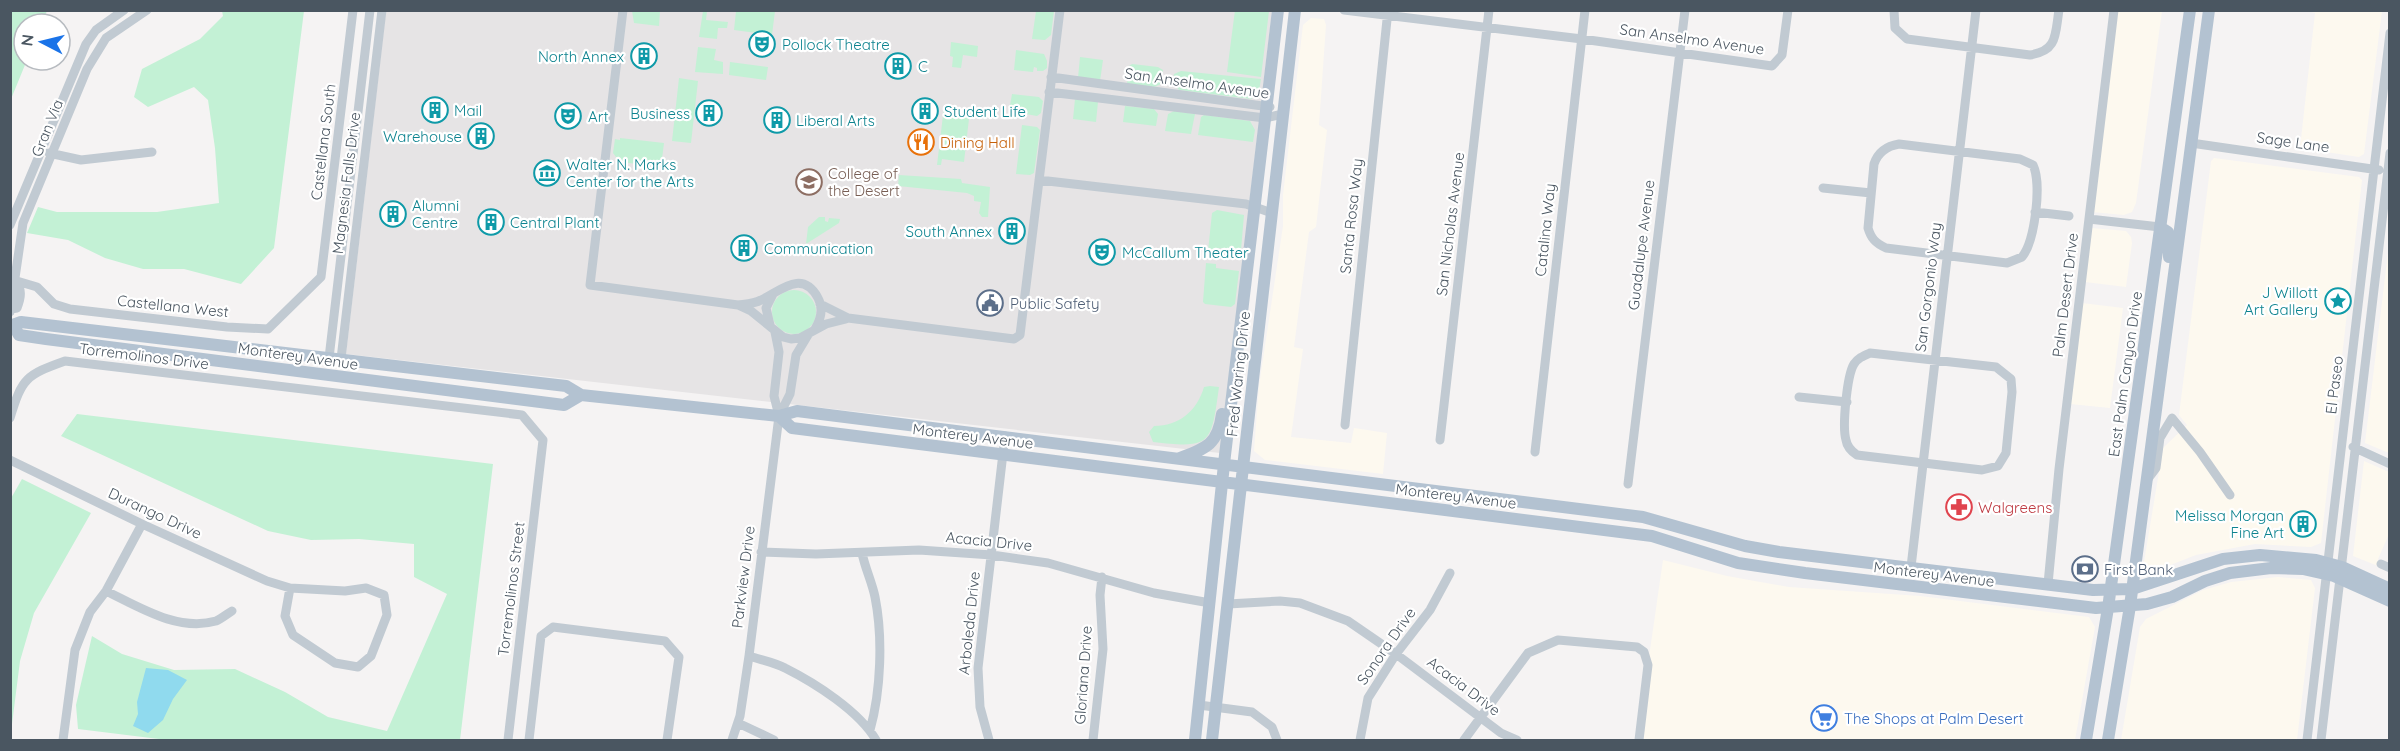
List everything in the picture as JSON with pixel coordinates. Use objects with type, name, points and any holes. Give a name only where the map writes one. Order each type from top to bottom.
[{"type":"main road","name":"Fred Waring Drive","points":[[1195,741],[1222,482],[1278,10]]},
{"type":"main road","name":"Fred Waring Drive","points":[[1212,741],[1295,10]]},
{"type":"main road","name":"East Palm Canyon Drive","points":[[2086,741],[2108,608],[2190,10]]},
{"type":"main road","points":[[2108,741],[2130,606],[2209,10]]},
{"type":"main road","points":[[2184,50],[2188,79],[2181,136],[2183,140],[2191,143]]},
{"type":"main road","points":[[2160,227],[2166,229],[2169,237],[2170,297]]},
{"type":"main road","name":"Monterey Avenue","points":[[581,395],[564,405],[19,335],[12,326],[21,322],[566,386],[581,395],[779,416],[797,411],[1005,436],[1617,514],[1664,522],[1745,546],[1795,555],[2093,590],[2132,589],[2175,577],[2223,559],[2278,555],[2333,570]]},
{"type":"main road","points":[[203,359],[225,354],[328,365],[335,365],[335,359]]},
{"type":"main road","points":[[1178,459],[1205,448],[1217,435],[1226,389],[1235,370]]},
{"type":"main road","name":"Monterey Avenue","points":[[779,416],[792,428],[1652,536],[1738,563],[1805,573],[2108,608],[2158,601],[2230,573],[2254,569],[2287,568],[2333,570]]},
{"type":"main road","points":[[1575,526],[1579,520],[1606,523],[1617,514]]},
{"type":"main road","points":[[1685,545],[1704,542],[1756,556],[1795,555]]},
{"type":"main road","points":[[1216,547],[1221,567],[1219,592],[1228,604]]},
{"type":"main road","points":[[2333,570],[2390,589]]},
{"type":"main road","points":[[2333,570],[2390,601]]},
{"type":"main road","points":[[1210,603],[1216,607],[1218,614],[1216,642],[1220,667]]},
{"type":"street","name":"Gran Via","points":[[10,225],[77,61],[96,30],[124,10]]},
{"type":"street","name":"Gran Via","points":[[11,311],[12,280],[23,223],[95,53],[106,38],[147,10]]},
{"type":"street","name":"Castellana South","points":[[321,277],[353,10]]},
{"type":"street","name":"Magnesia Falls Drive","points":[[335,359],[370,10]]},
{"type":"street","name":"Magnesia Falls Drive","points":[[335,359],[382,10]]},
{"type":"street","points":[[624,10],[590,285],[738,305],[751,311],[772,328],[791,339],[836,320],[848,318],[1014,339],[1020,335],[1060,10]]},
{"type":"street","name":"San Anselmo Avenue","points":[[1344,10],[1387,13],[1772,66],[1782,55],[1788,10]]},
{"type":"street","name":"San Nicholas Avenue","points":[[1440,440],[1489,10]]},
{"type":"street","name":"Catalina Way","points":[[1535,452],[1585,10]]},
{"type":"street","name":"Guadalupe Avenue","points":[[1628,484],[1685,10]]},
{"type":"street","points":[[1894,10],[1895,28],[1906,39],[2030,55],[2048,49],[2054,41],[2059,10]]},
{"type":"street","name":"San Gorgonio Way","points":[[1911,567],[1976,10]]},
{"type":"street","name":"Palm Desert Drive","points":[[2048,584],[2059,469],[2114,10]]},
{"type":"street","name":"Santa Rosa Way","points":[[1345,425],[1387,13]]},
{"type":"street","name":"El Paseo","points":[[2333,570],[2342,442],[2390,33]]},
{"type":"street","name":"San Anselmo Avenue","points":[[1051,77],[1267,105],[1283,114]]},
{"type":"street","name":"San Anselmo Avenue","points":[[1049,92],[1265,118],[1283,114]]},
{"type":"street","name":"Sage Lane","points":[[2191,143],[2374,168],[2388,173]]},
{"type":"street","points":[[1899,144],[2020,159],[2033,165],[2038,178],[2031,241],[2022,257],[2007,263],[1886,248],[1877,244],[1868,228],[1871,193],[1877,157],[1891,145],[1899,144]]},
{"type":"street","points":[[41,152],[81,160],[152,152]]},
{"type":"street","name":"El Paseo","points":[[2307,741],[2333,570],[2355,448],[2390,153]]},
{"type":"street","points":[[1039,180],[1246,204],[1272,213]]},
{"type":"street","points":[[1823,188],[1871,193]]},
{"type":"street","points":[[2034,212],[2069,216]]},
{"type":"street","points":[[2089,219],[2160,227]]},
{"type":"street","name":"Castellana West","points":[[12,280],[37,287],[54,304],[70,309],[227,327],[268,329],[321,277]]},
{"type":"street","points":[[738,305],[761,300],[783,286],[801,285],[810,289],[820,304],[821,314],[796,355],[790,394],[779,416]]},
{"type":"street","points":[[775,291],[766,308],[779,352],[774,396],[779,416]]},
{"type":"street","points":[[820,304],[848,318]]},
{"type":"street","points":[[1870,353],[1996,367],[2011,379],[2012,392],[2006,453],[1998,465],[1982,470],[1857,456],[1849,449],[1846,441],[1847,402],[1851,372],[1860,357],[1870,353]]},
{"type":"street","name":"Torremolinos Drive","points":[[10,418],[19,389],[37,371],[65,362],[522,415],[543,440]]},
{"type":"street","points":[[1799,396],[1847,402]]},
{"type":"street","name":"Parkview Drive","points":[[732,741],[738,723],[749,656],[760,552],[779,416]]},
{"type":"street","points":[[2146,482],[2156,468],[2160,438],[2172,418],[2230,495]]},
{"type":"street","name":"Arboleda Drive","points":[[988,741],[980,707],[978,668],[1005,436]]},
{"type":"street","name":"Torremolinos Street","points":[[508,741],[543,440]]},
{"type":"street","points":[[2342,442],[2390,464]]},
{"type":"street","name":"Durango Drive","points":[[10,460],[142,524],[267,580],[290,588],[345,591],[366,588],[384,595],[387,615],[371,656],[358,667],[335,663],[293,634],[285,616],[290,588]]},
{"type":"street","points":[[63,741],[75,650],[90,612],[106,591],[142,524]]},
{"type":"street","name":"Acacia Drive","points":[[760,552],[862,553],[942,550],[992,555],[1048,563],[1154,593],[1210,603]]},
{"type":"street","points":[[862,553],[875,596],[880,635],[875,710],[870,730]]},
{"type":"street","points":[[2321,741],[2329,671],[2326,645],[2333,570]]},
{"type":"street","name":"Sonora Drive","points":[[1360,741],[1368,698],[1396,654],[1430,610],[1450,573]]},
{"type":"street","name":"Gloriana Drive","points":[[1093,741],[1103,649],[1100,596],[1102,577]]},
{"type":"street","points":[[106,591],[157,616],[188,623],[217,621],[231,611]]},
{"type":"street","name":"Acacia Drive","points":[[1228,604],[1280,601],[1300,603],[1348,621],[1501,733],[1517,741]]},
{"type":"street","points":[[529,741],[541,636],[553,627],[665,640],[679,657],[667,741]]},
{"type":"street","points":[[1464,741],[1528,653],[1558,640],[1636,647],[1644,652],[1648,665],[1639,741]]},
{"type":"street","points":[[749,656],[783,667],[824,690],[870,730],[876,741]]},
{"type":"street","points":[[2312,741],[2311,708],[2326,695]]},
{"type":"street","points":[[1199,705],[1252,712],[1272,727],[1277,741]]},
{"type":"street","points":[[738,723],[774,741]]},
{"type":"shaded area","name":"College of the Desert","points":[[386,11],[1272,11],[1220,453],[346,354]]},
{"type":"shaded area","points":[[2116,11],[2162,11],[2136,203],[2132,212],[2124,215],[2092,212]]},
{"type":"shaded area","points":[[2307,11],[2382,11],[2364,154],[2359,157],[2300,148],[2315,13]]},
{"type":"shaded area","points":[[1311,18],[1324,19],[1326,25],[1319,125],[1327,130],[1316,227],[1309,232],[1294,347],[1303,349],[1291,437],[1351,443],[1354,428],[1387,433],[1383,474],[1265,460],[1254,451],[1259,386],[1283,226],[1283,195],[1303,25]]},
{"type":"shaded area","points":[[2214,158],[2359,177],[2362,180],[2321,543],[2311,547],[2255,544],[2196,555],[2155,571],[2144,562],[2163,448],[2187,425],[2179,415],[2211,161]]},
{"type":"shaded area","points":[[2092,228],[2126,231],[2131,237],[2126,287],[2085,282]]},
{"type":"shaded area","points":[[2389,244],[2389,453],[2365,443]]},
{"type":"shaded area","points":[[2082,303],[2123,308],[2110,408],[2070,404]]},
{"type":"shaded area","points":[[2364,461],[2389,472],[2389,534],[2378,559],[2378,566],[2353,556]]},
{"type":"shaded area","name":"The Shops at Palm Desert","points":[[1663,560],[1727,576],[1789,587],[1920,596],[2089,617],[2095,627],[2075,740],[1637,740]]},
{"type":"shaded area","points":[[2278,577],[2311,580],[2315,588],[2297,740],[2121,740],[2140,627],[2146,619],[2203,590],[2231,582]]},
{"type":"green space","points":[[1235,10],[1269,11],[1261,77],[1227,72]]},
{"type":"green space","points":[[11,11],[47,11],[12,12],[12,72],[22,72],[11,99]]},
{"type":"green space","points":[[222,11],[304,11],[274,248],[241,284],[184,269],[143,269],[105,258],[68,240],[27,233],[38,207],[57,212],[157,212],[219,203],[215,148],[208,100],[194,87],[148,107],[134,97],[142,69],[200,39],[223,16]]},
{"type":"green space","points":[[632,11],[660,11],[659,26],[634,23]]},
{"type":"green space","points":[[703,11],[707,11],[706,20],[728,22],[727,28],[718,28],[717,39],[699,37]]},
{"type":"green space","points":[[736,11],[775,11],[772,35],[734,30]]},
{"type":"green space","points":[[1036,11],[1054,11],[1051,35],[1045,40],[1032,39]]},
{"type":"green space","points":[[951,42],[978,46],[977,57],[963,55],[961,68],[952,67]]},
{"type":"green space","points":[[698,47],[716,49],[714,60],[723,62],[723,74],[695,72]]},
{"type":"green space","points":[[1016,50],[1044,54],[1047,68],[1037,71],[1034,67],[1033,72],[1014,70]]},
{"type":"green space","points":[[1080,57],[1103,60],[1100,81],[1078,78]]},
{"type":"green space","points":[[730,62],[768,67],[766,80],[729,75]]},
{"type":"green space","points":[[1132,64],[1158,67],[1163,70],[1161,84],[1154,87],[1127,84],[1129,66]]},
{"type":"green space","points":[[1181,71],[1261,79],[1259,91],[1251,99],[1179,90],[1173,82],[1174,74]]},
{"type":"green space","points":[[679,78],[698,81],[691,143],[672,141]]},
{"type":"green space","points":[[1012,94],[1039,97],[1043,101],[1041,113],[1037,116],[1009,111]]},
{"type":"green space","points":[[1075,99],[1098,102],[1096,122],[1073,119]]},
{"type":"green space","points":[[1125,106],[1154,109],[1158,114],[1156,126],[1123,122]]},
{"type":"green space","points":[[944,107],[970,110],[964,162],[942,159],[941,165],[937,165]]},
{"type":"green space","points":[[1174,111],[1195,114],[1191,134],[1165,131],[1168,114]]},
{"type":"green space","points":[[1204,115],[1250,121],[1255,130],[1253,142],[1198,135],[1201,117]]},
{"type":"green space","points":[[1022,125],[1037,127],[1040,130],[1034,173],[1030,175],[1016,174]]},
{"type":"green space","points":[[620,138],[664,143],[661,167],[621,162],[621,158],[616,157],[613,153],[615,139],[620,140]]},
{"type":"green space","points":[[899,175],[961,179],[962,183],[990,187],[988,217],[982,217],[979,213],[981,202],[974,201],[974,196],[967,193],[898,186]]},
{"type":"green space","points":[[1217,210],[1244,215],[1241,250],[1218,248],[1217,252],[1208,251],[1212,213]]},
{"type":"green space","points":[[819,217],[825,217],[825,221],[828,222],[829,218],[840,219],[839,223],[806,244],[808,227]]},
{"type":"green space","points":[[1206,263],[1216,264],[1216,268],[1239,271],[1235,304],[1231,307],[1203,302]]},
{"type":"green space","points":[[794,290],[809,297],[816,312],[809,327],[794,334],[779,327],[772,312],[779,297]]},
{"type":"green space","points":[[1204,387],[1219,387],[1214,421],[1205,438],[1198,443],[1187,444],[1153,442],[1149,432],[1154,426],[1171,423],[1186,416],[1197,403]]},
{"type":"green space","points":[[77,414],[493,464],[460,740],[167,740],[78,729],[76,705],[92,636],[122,654],[174,670],[235,669],[285,692],[328,717],[387,731],[447,594],[414,577],[414,544],[359,539],[311,540],[268,531],[61,436]]},
{"type":"green space","points":[[22,479],[91,513],[34,613],[20,661],[11,732],[10,500]]},
{"type":"water","points":[[146,668],[168,670],[187,680],[173,699],[163,720],[148,733],[133,726],[138,714],[137,702]]},
{"type":"place","name":"Pollock Theatre","points":[[762,44]]},
{"type":"place","name":"North Annex","points":[[644,56]]},
{"type":"place","name":"C","points":[[898,66]]},
{"type":"place","name":"Mail","points":[[435,110]]},
{"type":"place","name":"Student Life","points":[[925,111]]},
{"type":"place","name":"Business","points":[[709,113]]},
{"type":"place","name":"Art","points":[[568,116]]},
{"type":"place","name":"Liberal Arts","points":[[777,120]]},
{"type":"place","name":"Warehouse","points":[[481,136]]},
{"type":"place","name":"Dining Hall","points":[[921,142]]},
{"type":"place","name":"Walter N. Marks Center for the Arts","points":[[547,173]]},
{"type":"place","name":"College of the Desert","points":[[809,182]]},
{"type":"place","name":"Alumni Centre","points":[[393,214]]},
{"type":"place","name":"Central Plant","points":[[491,222]]},
{"type":"place","name":"South Annex","points":[[1012,231]]},
{"type":"place","name":"Communication","points":[[744,248]]},
{"type":"place","name":"McCallum Theater","points":[[1102,252]]},
{"type":"place","name":"J Willott Art Gallery","points":[[2338,301]]},
{"type":"place","name":"Public Safety","points":[[990,303]]},
{"type":"place","name":"Walgreens","points":[[1959,507]]},
{"type":"place","name":"Melissa Morgan Fine Art","points":[[2303,524]]},
{"type":"place","name":"First Bank","points":[[2085,569]]},
{"type":"place","name":"The Shops at Palm Desert","points":[[1824,718]]}]
